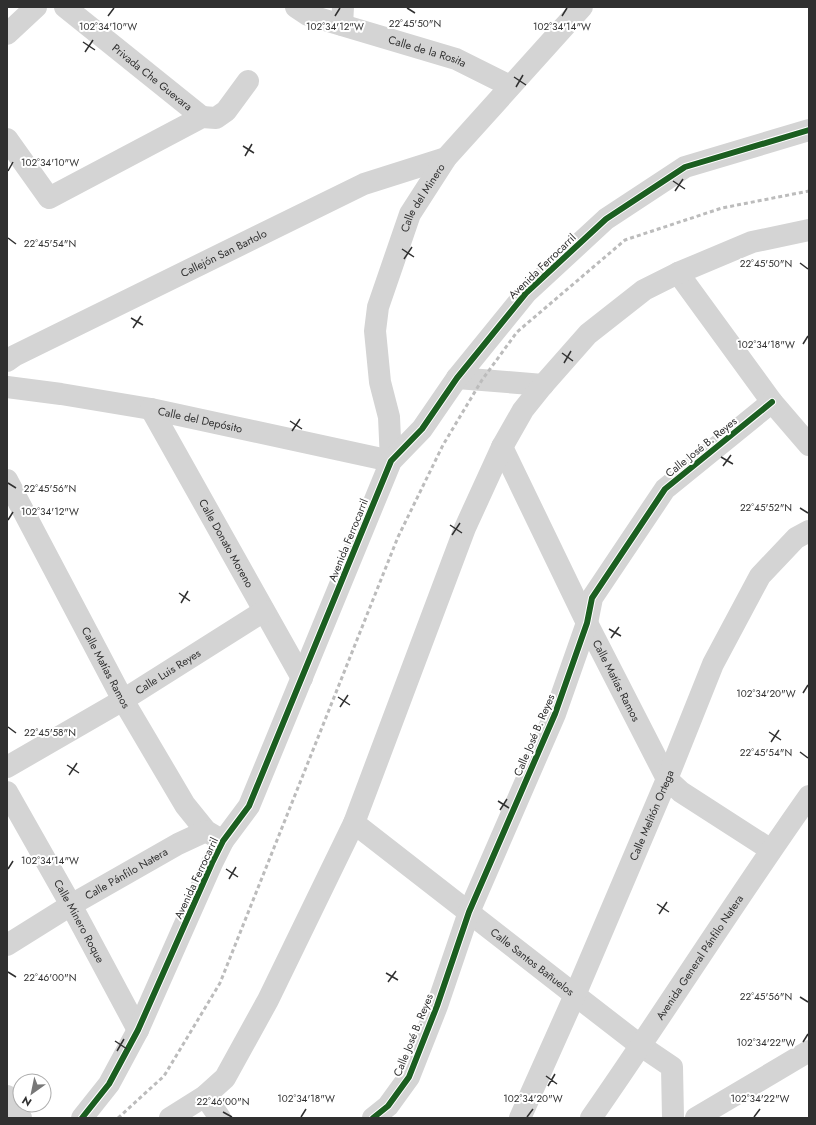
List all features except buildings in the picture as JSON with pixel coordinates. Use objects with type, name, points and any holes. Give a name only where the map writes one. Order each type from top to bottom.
[{"type":"street","points":[[7,34],[36,7]]},
{"type":"street","name":"Privada Che Guevara","points":[[65,7],[202,117]]},
{"type":"street","name":"Calle de la Rosita","points":[[296,7],[308,15],[342,16],[456,59],[510,86]]},
{"type":"street","points":[[323,7],[342,16]]},
{"type":"street","name":"Calle del Minero","points":[[391,461],[389,417],[380,382],[375,331],[378,307],[410,214],[446,158],[582,7]]},
{"type":"street","points":[[7,139],[49,198],[202,117],[216,118],[226,111],[248,81]]},
{"type":"street","name":"Avenida Ferrocarril","points":[[82,1118],[110,1084],[138,1030],[212,863],[215,836],[249,806],[391,461],[422,429],[457,378],[526,293],[606,219],[685,167],[809,130]]},
{"type":"street","name":"Callejón San Bartolo","points":[[9,352],[364,184],[446,158]]},
{"type":"street","points":[[170,1118],[205,1096],[225,1078],[268,1000],[354,823],[466,528],[502,447],[523,410],[543,384],[588,334],[644,290],[678,273],[752,242],[809,230]]},
{"type":"street","points":[[678,273],[772,402],[809,445]]},
{"type":"street","points":[[457,378],[543,384]]},
{"type":"street","name":"Calle del Depósito","points":[[7,387],[61,394],[151,409],[391,461]]},
{"type":"street","name":"Calle José B. Reyes","points":[[373,1118],[388,1106],[409,1077],[437,1006],[469,912],[555,714],[587,623],[592,598],[665,489],[772,402]]},
{"type":"street","name":"Calle Donato Moreno","points":[[151,409],[302,678]]},
{"type":"street","name":"Calle Matías Ramos","points":[[502,447],[587,623],[667,779],[681,792],[771,850]]},
{"type":"street","name":"Calle Matías Ramos","points":[[7,480],[123,700],[185,805],[215,836]]},
{"type":"street","name":"Calle Melitón Ortega","points":[[520,1118],[575,995],[667,779],[713,664],[760,576],[796,538],[809,531]]},
{"type":"street","name":"Calle Luis Reyes","points":[[7,767],[123,700],[264,611]]},
{"type":"street","name":"Calle Minero Roque","points":[[7,792],[71,905],[138,1030]]},
{"type":"street","name":"Avenida General Pánfilo Natera","points":[[591,1118],[809,796]]},
{"type":"street","name":"Calle Santos Bañuelos","points":[[354,823],[641,1046],[672,1066],[673,1118]]},
{"type":"street","name":"Calle Pánfilo Natera","points":[[7,945],[71,905],[178,844],[215,836]]},
{"type":"street","points":[[696,1118],[809,1051]]},
{"type":"street","points":[[7,1096],[21,1118]]},
{"type":"street","points":[[205,1096],[220,1118]]},
{"type":"railway","points":[[118,1118],[164,1076],[220,983],[398,537],[443,445],[482,380],[517,332],[625,240],[722,208],[809,191]]},
{"type":"cycle path","points":[[82,1118],[109,1084],[138,1030],[212,863],[223,841],[249,806],[391,461],[422,429],[457,378],[526,293],[606,219],[685,167],[809,130]]},
{"type":"cycle path","points":[[373,1118],[388,1106],[409,1077],[437,1006],[469,912],[555,714],[587,623],[592,598],[665,489],[772,402]]}]
